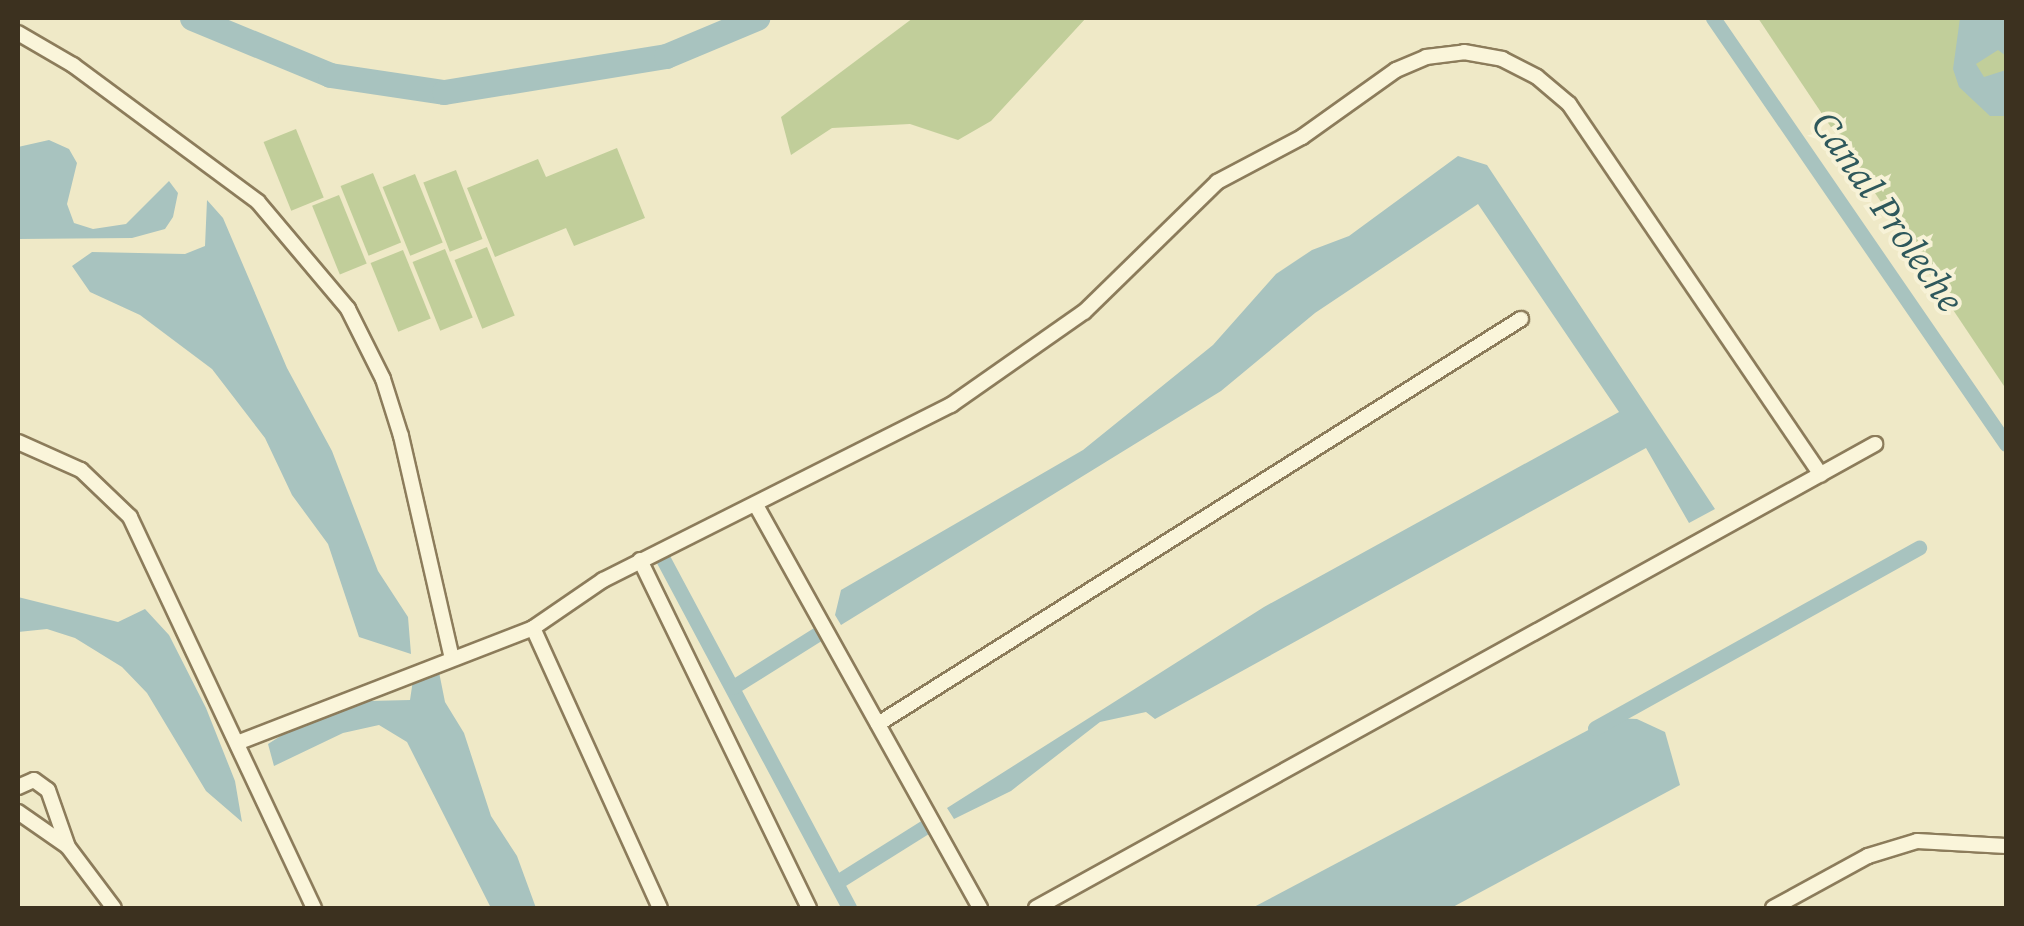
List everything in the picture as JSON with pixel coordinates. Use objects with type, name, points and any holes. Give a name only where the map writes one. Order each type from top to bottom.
[{"type":"street","points":[[18,33],[73,65],[258,202],[348,308],[383,379],[401,436],[451,655]]},
{"type":"street","points":[[236,742],[451,655],[533,628],[640,560],[758,507],[1013,365],[1084,312],[1217,182],[1302,137],[1396,70],[1464,52],[1502,59],[1537,76],[1569,104],[1821,474]]},
{"type":"street","points":[[878,724],[1520,318]]},
{"type":"street","points":[[18,442],[81,470],[130,517],[314,908]]},
{"type":"street","points":[[1036,908],[1875,444]]},
{"type":"street","points":[[758,507],[980,908]]},
{"type":"street","points":[[640,560],[809,908]]},
{"type":"street","points":[[533,628],[660,908]]},
{"type":"street","points":[[18,787],[34,780],[48,790],[68,847],[114,908]]},
{"type":"street","points":[[18,812],[68,847]]},
{"type":"street","points":[[1773,908],[1868,856],[1917,841],[2006,846]]},
{"type":"green space","points":[[913,18],[1086,18],[991,121],[958,140],[910,124],[832,128],[791,155],[781,117]]},
{"type":"green space","points":[[1758,18],[2006,18],[2006,389]]},
{"type":"green space","points":[[296,129],[324,198],[291,211],[264,142]]},
{"type":"green space","points":[[617,148],[645,218],[574,246],[566,228],[495,257],[467,188],[538,159],[546,177]]},
{"type":"green space","points":[[456,170],[483,239],[450,252],[423,183]]},
{"type":"green space","points":[[373,173],[401,243],[369,256],[341,186]]},
{"type":"green space","points":[[415,174],[443,243],[410,256],[383,187]]},
{"type":"green space","points":[[339,195],[367,264],[340,274],[312,206]]},
{"type":"green space","points":[[487,247],[515,316],[482,329],[455,260]]},
{"type":"green space","points":[[445,249],[473,318],[440,331],[413,262]]},
{"type":"green space","points":[[403,250],[431,319],[398,332],[371,263]]},
{"type":"water","points":[[1960,18],[2006,18],[2006,56],[1998,50],[1976,64],[1984,77],[2006,70],[2006,116],[1990,116],[1959,87],[1953,69]]},
{"type":"water","points":[[49,140],[69,149],[77,163],[67,204],[74,223],[93,229],[126,224],[169,181],[178,193],[173,217],[165,229],[132,238],[18,239],[18,147]]},
{"type":"water","points":[[1458,156],[1487,165],[1715,509],[1689,523],[1646,448],[1155,719],[1146,712],[1100,722],[1011,791],[954,819],[947,808],[1264,607],[1619,412],[1478,204],[1315,313],[1221,391],[841,625],[835,615],[841,590],[1083,450],[1213,345],[1276,274],[1312,250],[1349,236]]},
{"type":"water","points":[[207,200],[223,218],[287,368],[332,451],[378,571],[408,617],[411,654],[359,637],[328,544],[292,495],[265,438],[212,369],[140,315],[90,292],[72,266],[92,252],[185,254],[205,246]]},
{"type":"water","points":[[18,597],[118,622],[145,609],[169,635],[206,708],[235,781],[242,822],[206,791],[147,693],[122,667],[75,638],[47,629],[18,632]]},
{"type":"water","points":[[439,672],[445,702],[464,733],[491,816],[517,856],[536,908],[491,908],[407,742],[379,725],[343,733],[274,766],[268,744],[290,730],[368,701],[410,700],[413,680]]},
{"type":"water","points":[[1611,718],[1637,719],[1665,732],[1680,785],[1451,908],[1252,908]]},
{"type":"waterway","points":[[192,18],[330,75],[444,92],[666,56],[757,18]]},
{"type":"waterway","name":"Canal Proleche","points":[[1713,18],[2006,444]]},
{"type":"waterway","points":[[1595,728],[1919,548]]},
{"type":"waterway","points":[[663,559],[849,908]]},
{"type":"waterway","points":[[733,687],[816,635]]},
{"type":"waterway","points":[[837,882],[928,825]]}]
